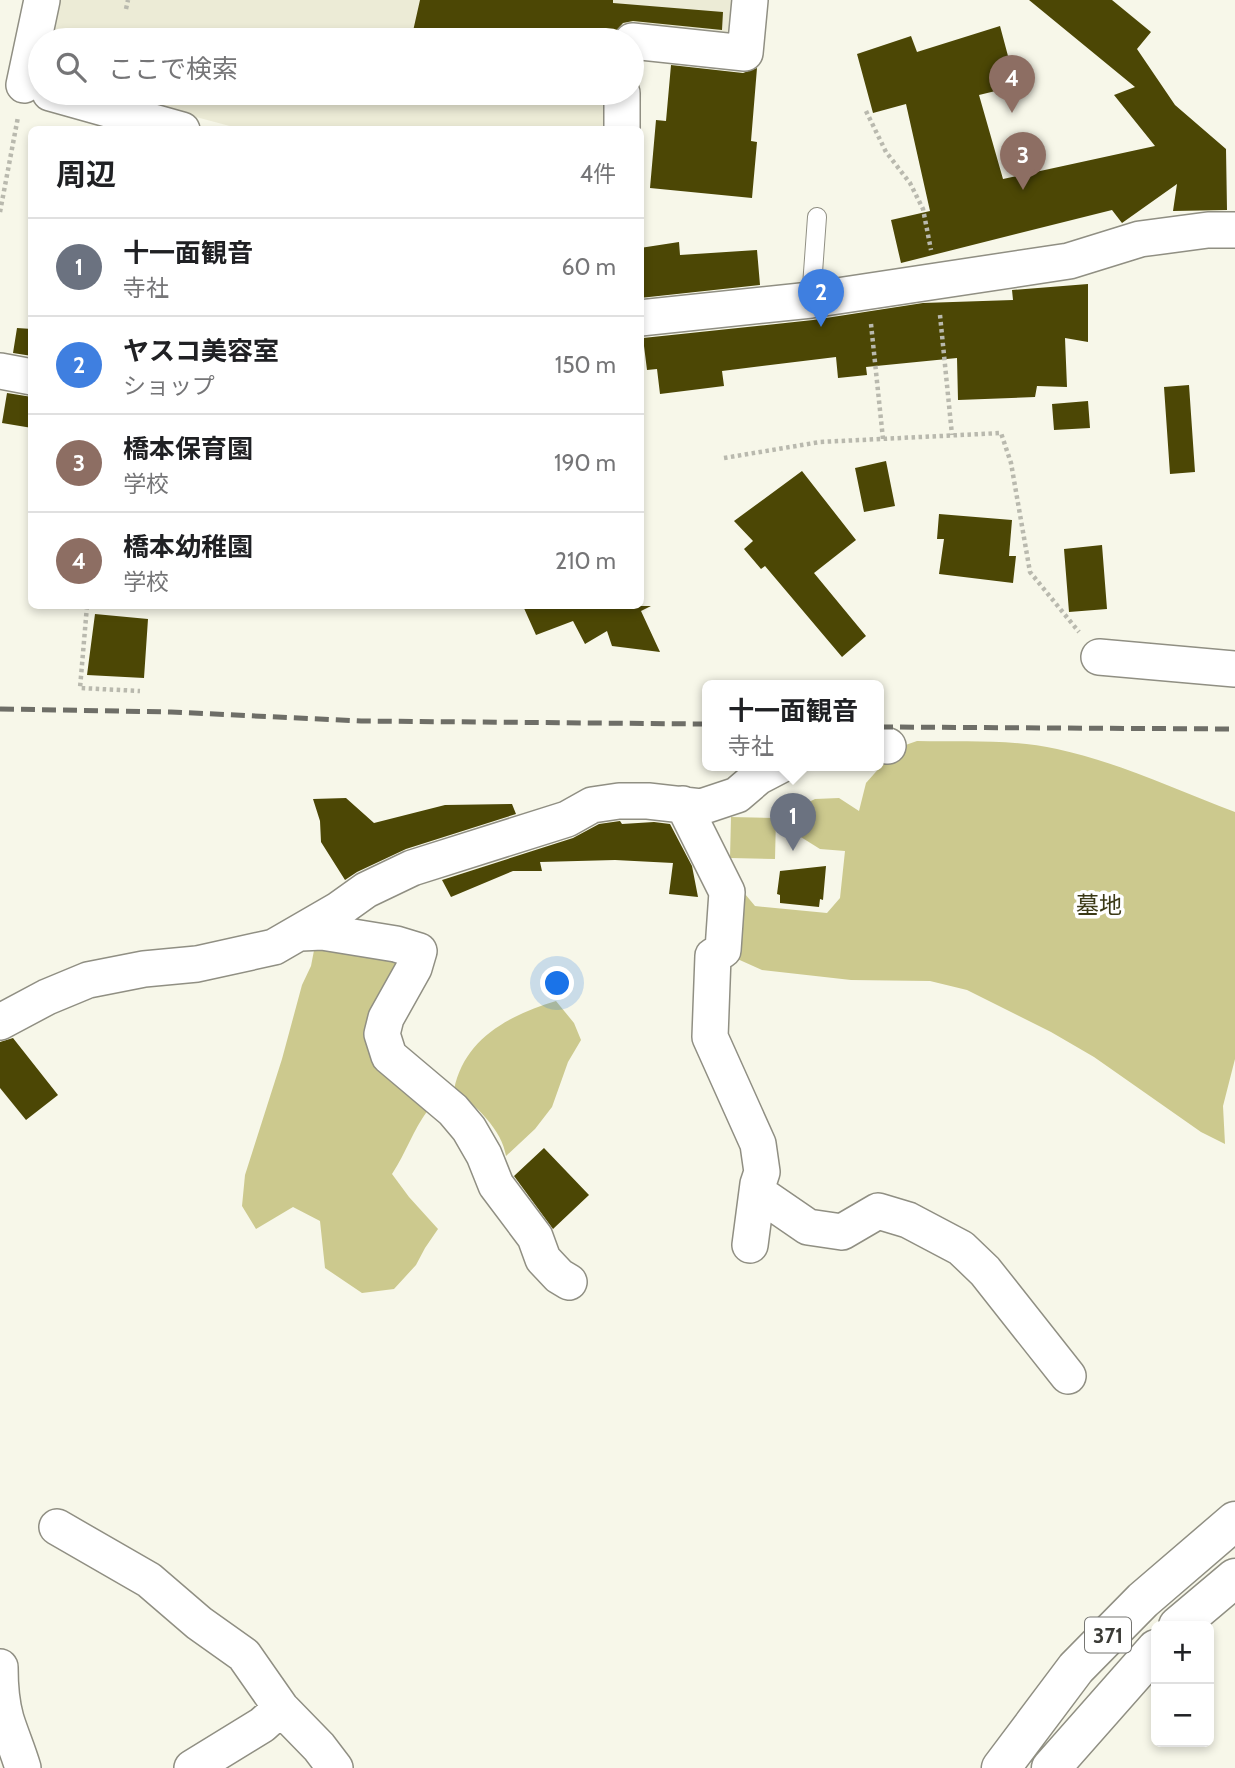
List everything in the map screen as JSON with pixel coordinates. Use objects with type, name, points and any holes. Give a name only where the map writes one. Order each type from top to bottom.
[{"type":"highway","name":"371","points":[[1001,1768],[1076,1668],[1143,1600],[1235,1521]]},
{"type":"highway","points":[[1184,1621],[1235,1578]]},
{"type":"highway","name":"371","points":[[1051,1768],[1151,1655]]},
{"type":"street","points":[[38,28],[42,0]]},
{"type":"street","points":[[644,42],[745,53],[750,0]]},
{"type":"street","points":[[93,105],[168,126]]},
{"type":"street","points":[[622,105],[622,126]]},
{"type":"street","points":[[644,318],[867,292],[1069,261],[1140,239],[1208,230],[1235,230]]},
{"type":"street","points":[[0,371],[28,376]]},
{"type":"street","points":[[1099,657],[1235,668]]},
{"type":"street","points":[[0,1022],[47,997],[88,980],[144,969],[197,964],[274,947],[301,933],[366,890],[412,868],[567,819],[592,805],[629,801],[701,807],[737,794],[758,776],[768,771]]},
{"type":"street","points":[[683,804],[727,892],[723,950],[713,956],[710,1037],[758,1144],[762,1172],[750,1245]]},
{"type":"street","points":[[301,933],[322,932],[396,944],[419,951],[414,968],[386,1018],[382,1034],[389,1056],[453,1110],[469,1129],[496,1185],[536,1237],[543,1259],[559,1276],[569,1282]]},
{"type":"street","points":[[757,1192],[808,1227],[842,1233],[878,1211],[908,1220],[961,1248],[985,1271],[1068,1376]]},
{"type":"street","points":[[57,1527],[149,1580],[199,1623],[244,1656],[281,1708],[319,1747],[335,1768]]},
{"type":"street","points":[[0,1667],[6,1720],[23,1768]]},
{"type":"street","points":[[192,1768],[262,1725],[281,1708]]},
{"type":"lane","points":[[811,300],[817,217]]},
{"type":"path","points":[[127,9],[128,0]]},
{"type":"path","points":[[0,212],[28,91]]},
{"type":"path","points":[[867,292],[883,439]]},
{"type":"path","points":[[724,458],[820,442],[1001,433],[1011,463],[1030,572],[1099,657]]},
{"type":"path","points":[[86,609],[80,688],[140,691]]},
{"type":"shaded area","points":[[51,0],[747,0],[742,48],[644,42],[644,28],[48,28]]},
{"type":"shaded area","points":[[151,105],[607,105],[604,126],[230,126]]},
{"type":"green space","name":"墓地","points":[[917,741],[1005,742],[1057,749],[1125,769],[1235,812],[1235,1059],[1223,1106],[1225,1144],[1201,1132],[1094,1057],[967,990],[930,981],[851,980],[762,970],[733,957],[738,895],[745,894],[755,906],[827,913],[840,898],[845,851],[820,849],[788,829],[791,811],[815,799],[839,798],[859,811],[866,783],[877,771],[884,771],[884,763],[897,748]]},
{"type":"green space","points":[[731,817],[776,818],[775,859],[730,858]]},
{"type":"green space","points":[[316,940],[401,950],[386,1005],[428,1110],[392,1174],[438,1229],[416,1265],[394,1289],[362,1293],[325,1268],[320,1221],[293,1207],[256,1229],[242,1206],[245,1175],[282,1059],[302,985],[311,966]]},
{"type":"green space","points":[[556,1001],[574,1023],[581,1040],[568,1062],[552,1107],[535,1129],[506,1156],[504,1146],[487,1119],[454,1090],[459,1072],[468,1056],[492,1031],[522,1014]]},
{"type":"building","points":[[420,0],[613,0],[613,3],[723,12],[722,30],[633,21],[623,23],[618,28],[414,28]]},
{"type":"building","points":[[1029,0],[1112,0],[1151,32],[1137,49],[1175,105],[1226,149],[1227,210],[1173,211],[1177,184],[1122,223],[1112,210],[901,263],[891,220],[930,211],[906,104],[873,113],[857,54],[911,36],[917,52],[1000,26],[1016,86],[979,95],[1003,179],[1155,146],[1114,95],[1135,87]]},
{"type":"building","points":[[671,65],[743,73],[757,68],[751,141],[757,142],[752,198],[650,188],[656,120],[666,121]]},
{"type":"building","points":[[679,242],[680,255],[757,250],[760,285],[644,298],[644,247]]},
{"type":"building","points":[[1088,284],[1088,342],[1065,338],[1067,387],[1037,386],[1035,397],[958,400],[957,358],[866,367],[867,375],[838,378],[836,357],[722,371],[724,386],[660,394],[657,369],[647,370],[644,338],[813,320],[923,303],[1013,300],[1012,290]]},
{"type":"building","points":[[17,328],[28,329],[28,355],[13,353]]},
{"type":"building","points":[[1189,385],[1195,472],[1170,474],[1164,387]]},
{"type":"building","points":[[7,393],[28,396],[28,427],[2,423]]},
{"type":"building","points":[[1088,401],[1090,428],[1054,430],[1052,404]]},
{"type":"building","points":[[886,461],[895,506],[864,512],[855,468]]},
{"type":"building","points":[[802,471],[856,540],[814,573],[866,636],[842,657],[765,566],[761,569],[744,549],[753,541],[734,521]]},
{"type":"building","points":[[939,514],[1012,520],[1009,556],[1016,556],[1013,583],[939,574],[944,539],[937,539]]},
{"type":"building","points":[[1102,545],[1107,609],[1069,612],[1064,549]]},
{"type":"building","points":[[644,606],[651,606],[641,611],[660,652],[612,646],[607,631],[585,644],[573,621],[536,635],[524,609],[644,609]]},
{"type":"building","points":[[95,614],[148,619],[144,678],[87,675]]},
{"type":"building","points":[[346,798],[374,823],[445,805],[512,804],[516,814],[406,849],[345,880],[321,842],[320,821],[313,799]]},
{"type":"building","points":[[620,821],[622,824],[670,824],[692,866],[698,897],[669,894],[673,863],[615,860],[540,862],[542,871],[513,871],[451,897],[442,880],[573,838],[599,824]]},
{"type":"building","points":[[826,866],[823,900],[820,899],[819,907],[780,903],[780,895],[777,894],[780,871]]},
{"type":"building","points":[[13,1038],[58,1095],[26,1120],[0,1088],[0,1042]]},
{"type":"building","points":[[544,1148],[589,1195],[553,1229],[514,1176]]},
{"type":"railway","points":[[0,709],[171,712],[361,721],[702,724]]},
{"type":"railway","points":[[884,727],[1235,729]]},
{"type":"place","name":"橋本幼稚園","points":[[1012,113]]},
{"type":"place","name":"橋本保育園","points":[[1023,190]]},
{"type":"place","name":"ヤスコ美容室","points":[[821,327]]},
{"type":"place","name":"十一面観音","points":[[793,851]]}]
